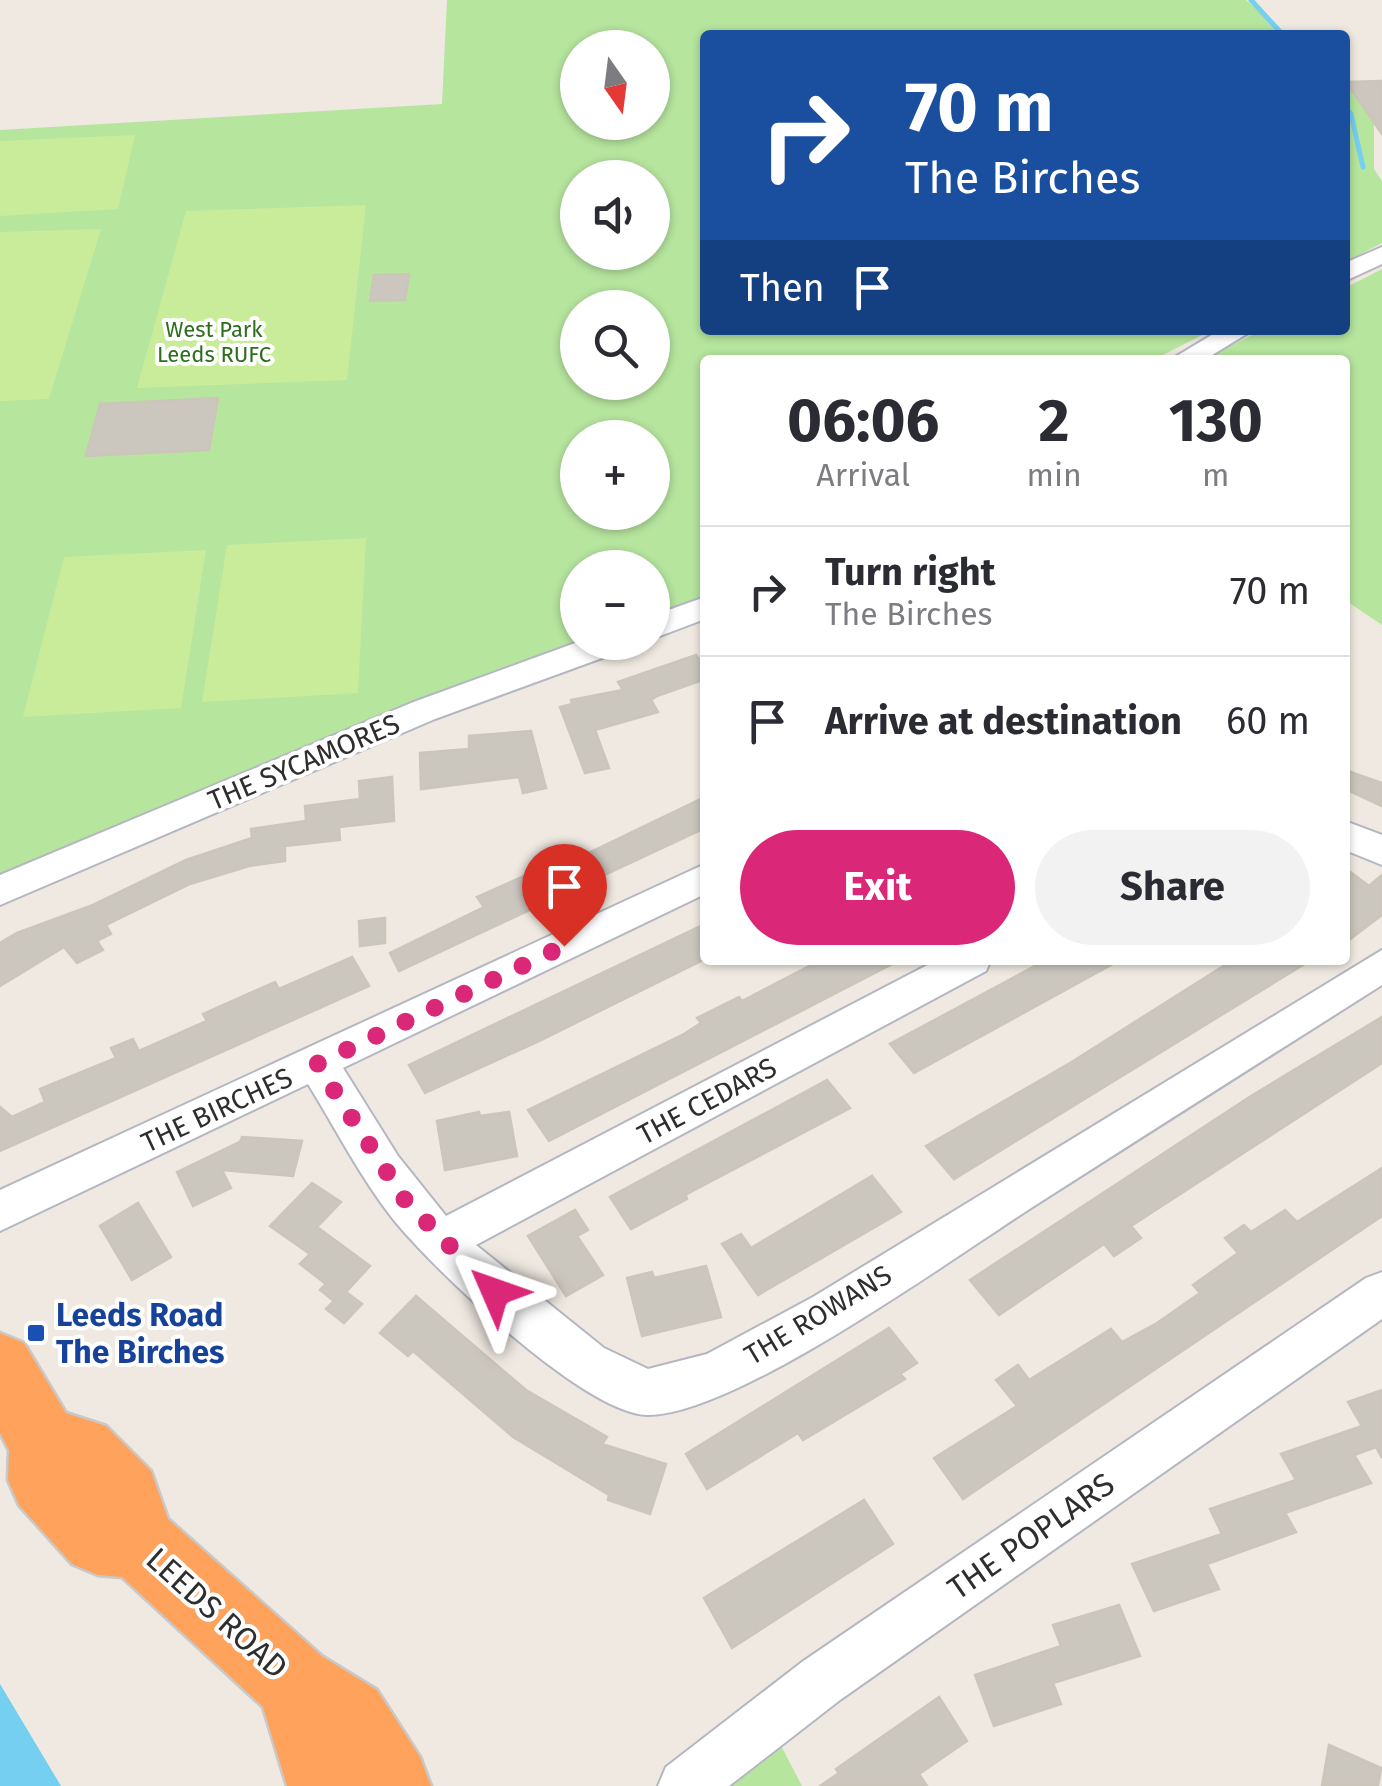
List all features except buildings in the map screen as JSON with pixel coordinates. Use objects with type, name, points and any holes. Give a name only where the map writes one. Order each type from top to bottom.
[{"type":"highway","name":"LEEDS ROAD","points":[[0,1366],[45,1444],[44,1480],[98,1538],[138,1542],[296,1684],[349,1718],[391,1786]]},
{"type":"highway","name":"LEEDS ROAD","points":[[296,1684],[330,1786]]},
{"type":"street","points":[[1350,270],[1382,254]]},
{"type":"street","points":[[1193,355],[1231,335]]},
{"type":"street","points":[[670,621],[700,609]]},
{"type":"street","name":"THE SYCAMORES","points":[[0,891],[424,712],[564,660]]},
{"type":"street","points":[[1350,836],[1382,851]]},
{"type":"street","name":"THE BIRCHES","points":[[0,1212],[700,880]]},
{"type":"street","name":"THE ROWANS","points":[[317,1064],[405,1200],[441,1241],[495,1292],[620,1384],[648,1392],[688,1385],[732,1366],[851,1297],[1382,964]]},
{"type":"street","name":"THE CEDARS","points":[[441,1241],[963,965]]},
{"type":"street","name":"THE POPLARS","points":[[686,1786],[821,1681],[1382,1293]]},
{"type":"green space","name":"West Park Leeds RUFC","points":[[447,0],[1246,0],[1280,30],[700,30],[700,335],[1202,335],[1163,355],[700,355],[700,599],[670,610],[670,550],[560,550],[560,649],[0,879],[0,130],[442,104]]},
{"type":"green space","points":[[1350,88],[1374,122],[1374,169],[1382,181],[1382,243],[1350,259]]},
{"type":"green space","points":[[135,135],[118,209],[0,216],[0,141]]},
{"type":"green space","points":[[366,205],[347,380],[137,388],[186,211]]},
{"type":"green space","points":[[101,229],[49,399],[0,401],[0,232]]},
{"type":"green space","points":[[1382,269],[1382,625],[1350,603],[1350,355],[1213,355],[1252,335],[1350,335],[1350,285]]},
{"type":"green space","points":[[366,538],[358,693],[202,702],[227,545]]},
{"type":"green space","points":[[206,550],[181,708],[23,717],[64,557]]},
{"type":"green space","points":[[777,1738],[802,1786],[707,1786]]},
{"type":"water","points":[[0,1684],[61,1786],[0,1786]]},
{"type":"waterway","points":[[1251,0],[1278,30]]},
{"type":"waterway","points":[[1350,113],[1363,167]]},
{"type":"place","name":"Leeds Road The Birches","points":[[36,1333]]},
{"type":"route","points":[[495,1292],[405,1200],[317,1064],[564,946]]}]
